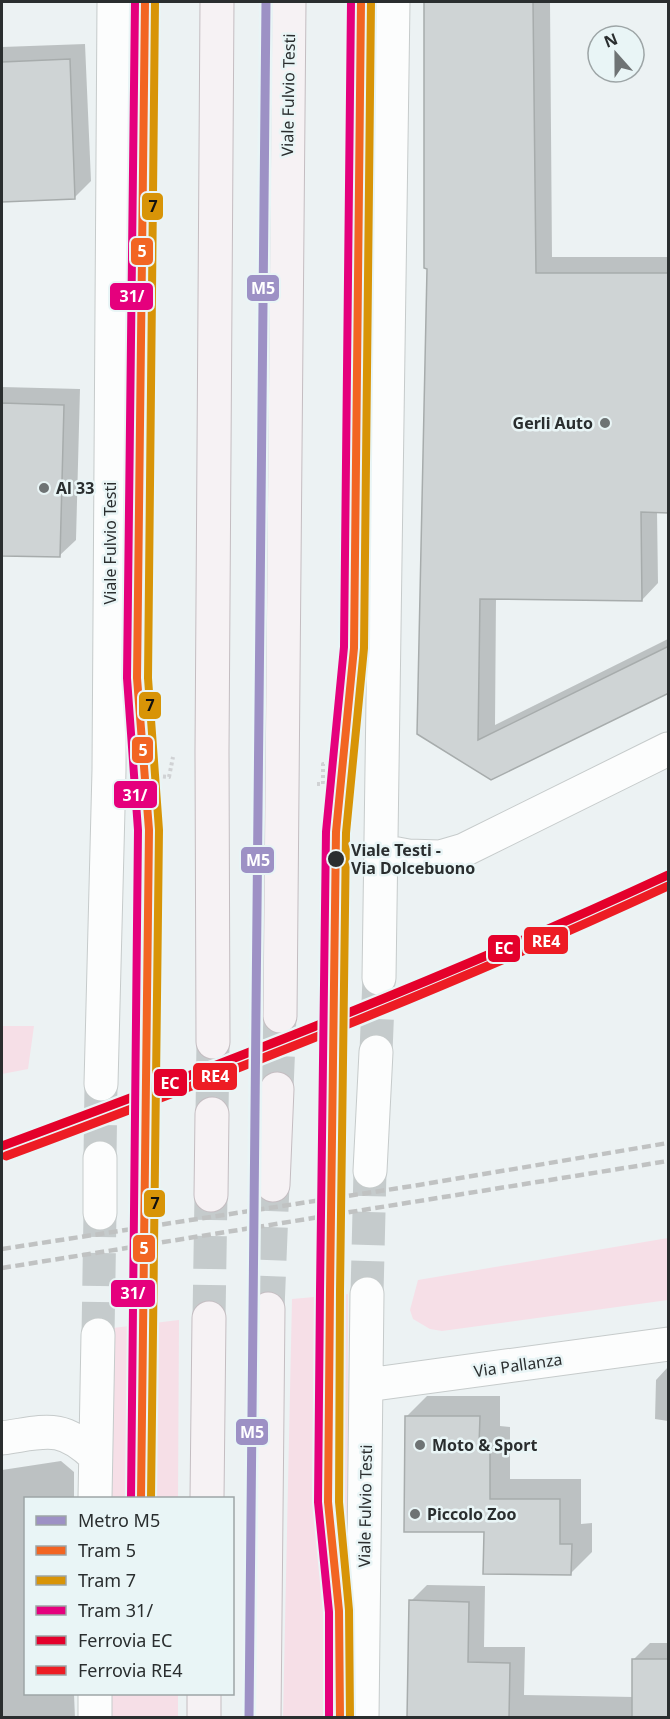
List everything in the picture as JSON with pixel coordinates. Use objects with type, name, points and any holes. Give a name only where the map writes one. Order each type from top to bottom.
[{"type":"main road","points":[[213,1042],[212,739],[217,2]]},
{"type":"main road","name":"Viale Fulvio Testi","points":[[280,1016],[289,2]]},
{"type":"main road","points":[[273,1185],[277,1089]]},
{"type":"main road","points":[[211,1195],[212,1114]]},
{"type":"main road","points":[[264,1718],[268,1309]]},
{"type":"main road","points":[[207,1497],[209,1318]]},
{"type":"main road","points":[[204,1695],[204,1718]]},
{"type":"street","name":"Viale Fulvio Testi","points":[[101,1084],[109,770],[114,2]]},
{"type":"street","points":[[379,978],[393,2]]},
{"type":"street","points":[[381,851],[408,856],[441,857],[464,850],[669,748]]},
{"type":"street","points":[[370,1171],[376,1052]]},
{"type":"street","points":[[100,1158],[100,1213]]},
{"type":"street","name":"Viale Fulvio Testi","points":[[362,1718],[367,1294]]},
{"type":"street","points":[[95,1497],[98,1335]]},
{"type":"street","name":"Via Pallanza","points":[[367,1385],[669,1344]]},
{"type":"street","points":[[2,1438],[44,1432],[66,1434],[80,1441],[95,1456]]},
{"type":"street","points":[[95,1695],[95,1718]]},
{"type":"path","points":[[157,776],[169,777],[175,750]]},
{"type":"shaded area","points":[[2,1026],[34,1026],[28,1069],[2,1074]]},
{"type":"shaded area","points":[[668,1238],[668,1300],[442,1331],[430,1329],[413,1319],[410,1310],[418,1280]]},
{"type":"shaded area","points":[[348,1294],[347,1717],[283,1718],[292,1299]]},
{"type":"shaded area","points":[[179,1320],[178,1497],[112,1497],[113,1328]]},
{"type":"shaded area","points":[[111,1695],[178,1695],[178,1717],[111,1718]]},
{"type":"building","points":[[424,2],[533,2],[536,273],[669,273],[669,513],[641,512],[642,601],[480,599],[478,740],[669,646],[669,693],[491,780],[417,734],[427,269],[424,268]]},
{"type":"building","points":[[70,59],[75,199],[2,202],[2,62]]},
{"type":"building","points":[[2,403],[64,405],[60,557],[2,556]]},
{"type":"building","points":[[405,1416],[480,1416],[479,1446],[490,1447],[490,1499],[560,1499],[560,1544],[572,1544],[571,1575],[483,1574],[484,1532],[404,1532]]},
{"type":"building","points":[[409,1600],[469,1602],[468,1662],[510,1663],[509,1718],[407,1718]]},
{"type":"building","points":[[632,1659],[669,1659],[669,1718],[632,1718]]},
{"type":"tunnel","points":[[376,1052],[379,978]]},
{"type":"tunnel","points":[[277,1089],[280,1016]]},
{"type":"tunnel","points":[[212,1114],[213,1042]]},
{"type":"tunnel","points":[[100,1158],[101,1084]]},
{"type":"tunnel","points":[[367,1294],[370,1171]]},
{"type":"tunnel","points":[[268,1309],[273,1185]]},
{"type":"tunnel","points":[[209,1318],[211,1195]]},
{"type":"tunnel","points":[[98,1335],[100,1213]]},
{"type":"railway","points":[[2,1249],[419,1185],[668,1143]]},
{"type":"railway","points":[[2,1268],[668,1161]]},
{"type":"metro line","name":"M5","points":[[249,1718],[266,2]]},
{"type":"tram line","name":"31/","points":[[131,1497],[138,830],[127,678],[135,2]]},
{"type":"tram line","name":"5","points":[[141,1497],[149,830],[137,678],[145,2]]},
{"type":"tram line","name":"7","points":[[151,1497],[159,830],[148,678],[155,2]]},
{"type":"tram line","name":"31/","points":[[329,1718],[329,1612],[318,1502],[320,1291],[326,832],[344,647],[351,2]]},
{"type":"tram line","name":"5","points":[[340,1718],[339,1611],[328,1502],[330,1291],[336,832],[354,648],[361,2]]},
{"type":"tram line","name":"7","points":[[350,1718],[349,1610],[339,1502],[340,1291],[346,833],[364,648],[371,2]]},
{"type":"rail line","name":"EC","points":[[2,1146],[338,1017],[504,948],[668,875]]},
{"type":"rail line","name":"RE4","points":[[6,1156],[340,1027],[505,959],[668,886]]},
{"type":"place","name":"Gerli Auto","points":[[605,423]]},
{"type":"place","name":"Al 33","points":[[44,488]]},
{"type":"place","name":"Viale Testi - Via Dolcebuono","points":[[336,859]]},
{"type":"place","name":"Moto & Sport","points":[[420,1445]]},
{"type":"place","name":"Piccolo Zoo","points":[[415,1514]]}]
